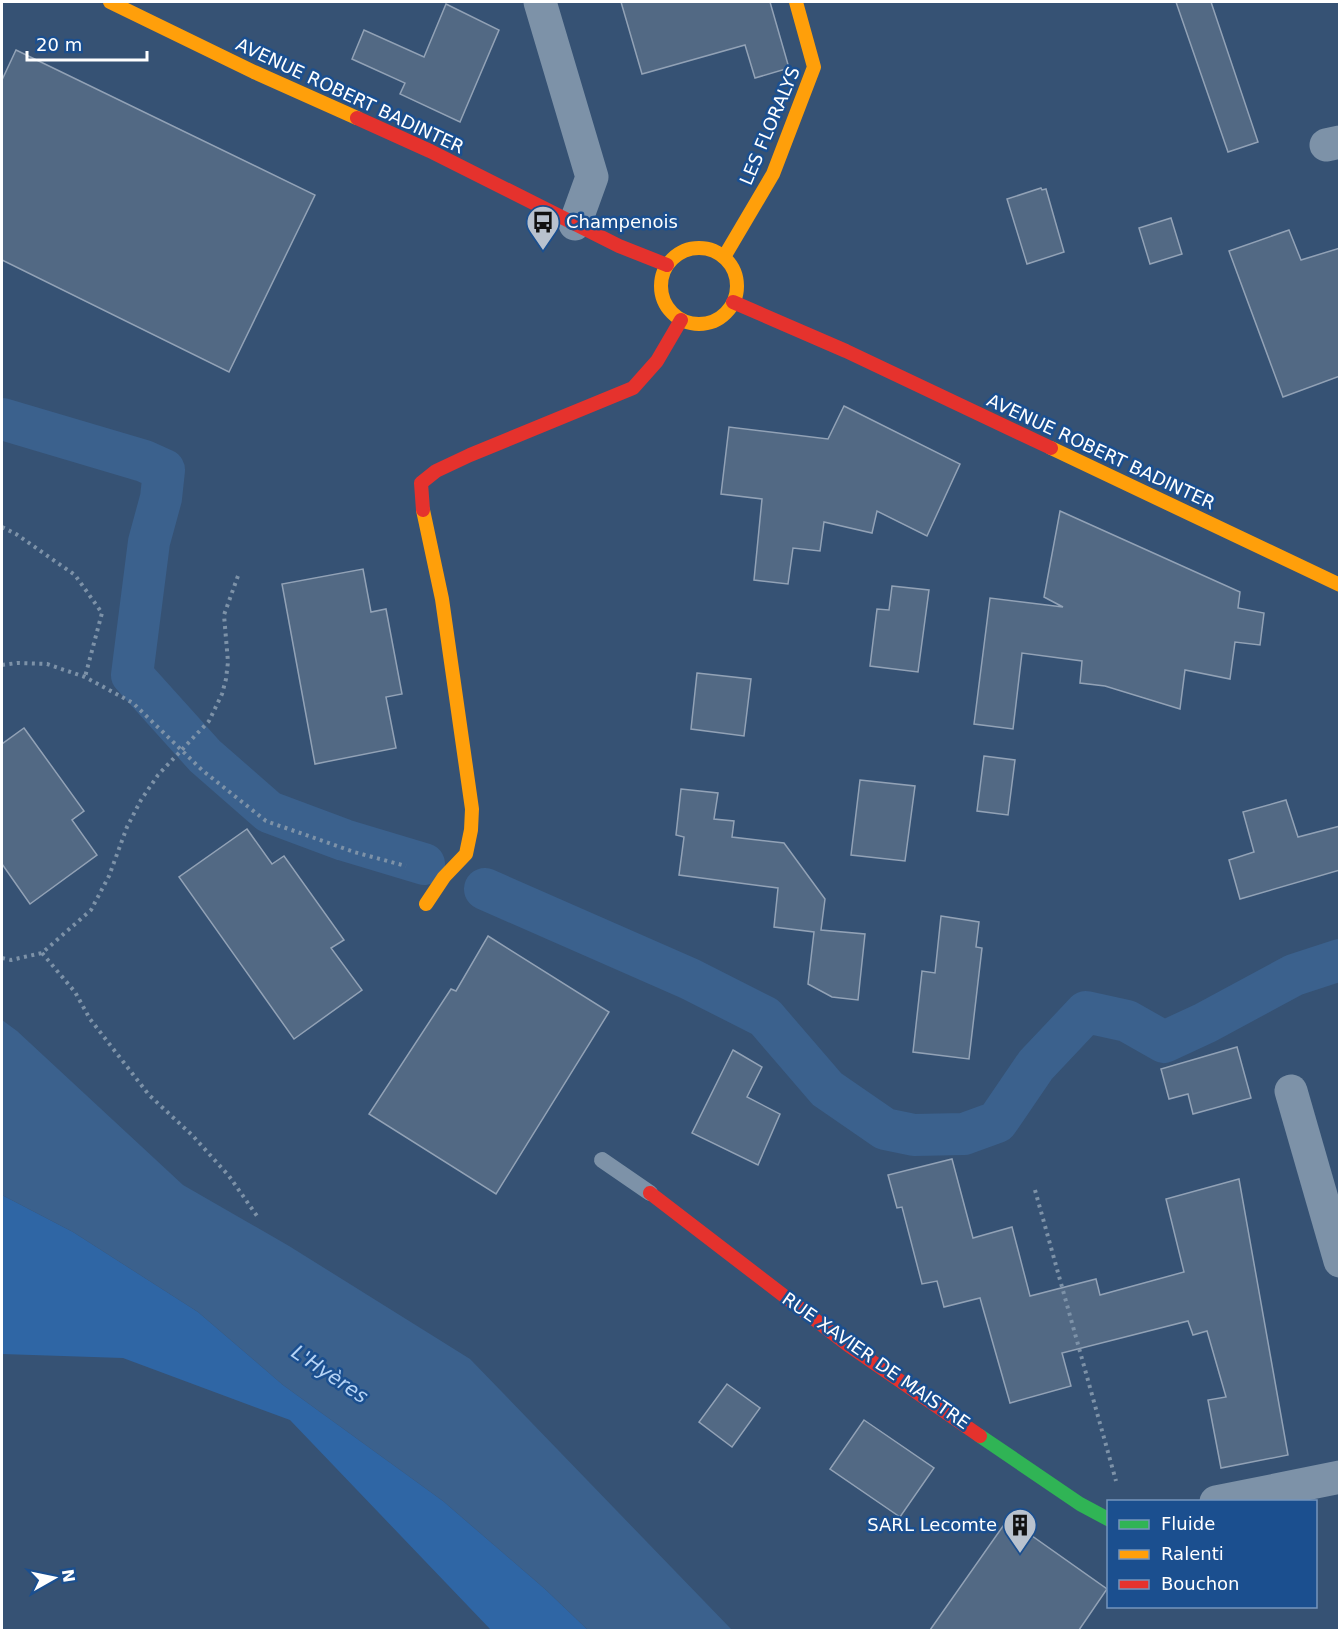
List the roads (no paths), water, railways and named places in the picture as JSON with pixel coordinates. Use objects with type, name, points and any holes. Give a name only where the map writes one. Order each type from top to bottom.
[{"type":"street","name":"AVENUE ROBERT BADINTER","points":[[111,2],[254,72],[430,151],[619,246],[667,265]]},
{"type":"street","points":[[540,2],[592,177],[575,224]]},
{"type":"street","name":"LES FLORALYS","points":[[724,257],[773,174],[814,67],[796,2]]},
{"type":"street","points":[[693,248],[704,249],[724,257],[736,278],[733,302],[728,310],[711,322],[701,324],[681,320],[671,312],[664,302],[661,290],[662,277],[667,265],[674,257],[693,248]]},
{"type":"street","name":"AVENUE ROBERT BADINTER","points":[[733,302],[846,351],[1340,585]]},
{"type":"street","points":[[426,904],[444,877],[466,854],[472,809],[442,599],[421,502],[421,483],[436,471],[470,455],[633,388],[657,361],[681,320]]},
{"type":"street","points":[[1291,1091],[1340,1261]]},
{"type":"street","name":"RUE XAVIER DE MAISTRE","points":[[650,1193],[848,1345],[1080,1504],[1107,1518]]},
{"type":"street","points":[[1226,1500],[1340,1477]]},
{"type":"lane","points":[[602,1160],[650,1193]]},
{"type":"water","name":"L'Hyères","points":[[2,1020],[17,1031],[183,1185],[289,1246],[470,1359],[732,1630],[588,1630],[545,1589],[443,1501],[283,1385],[198,1312],[73,1232],[2,1195]]},
{"type":"waterway","points":[[2,419],[144,461],[164,470],[161,498],[149,542],[132,675],[205,756],[269,812],[344,840],[424,864]]},
{"type":"waterway","points":[[485,889],[690,979],[765,1017],[827,1089],[885,1129],[914,1135],[964,1134],[997,1122],[1036,1065],[1086,1012],[1127,1021],[1164,1042],[1205,1023],[1294,975],[1340,960]]},
{"type":"place","name":"Champenois","points":[[543,251]]},
{"type":"place","name":"SARL Lecomte","points":[[1020,1554]]}]
